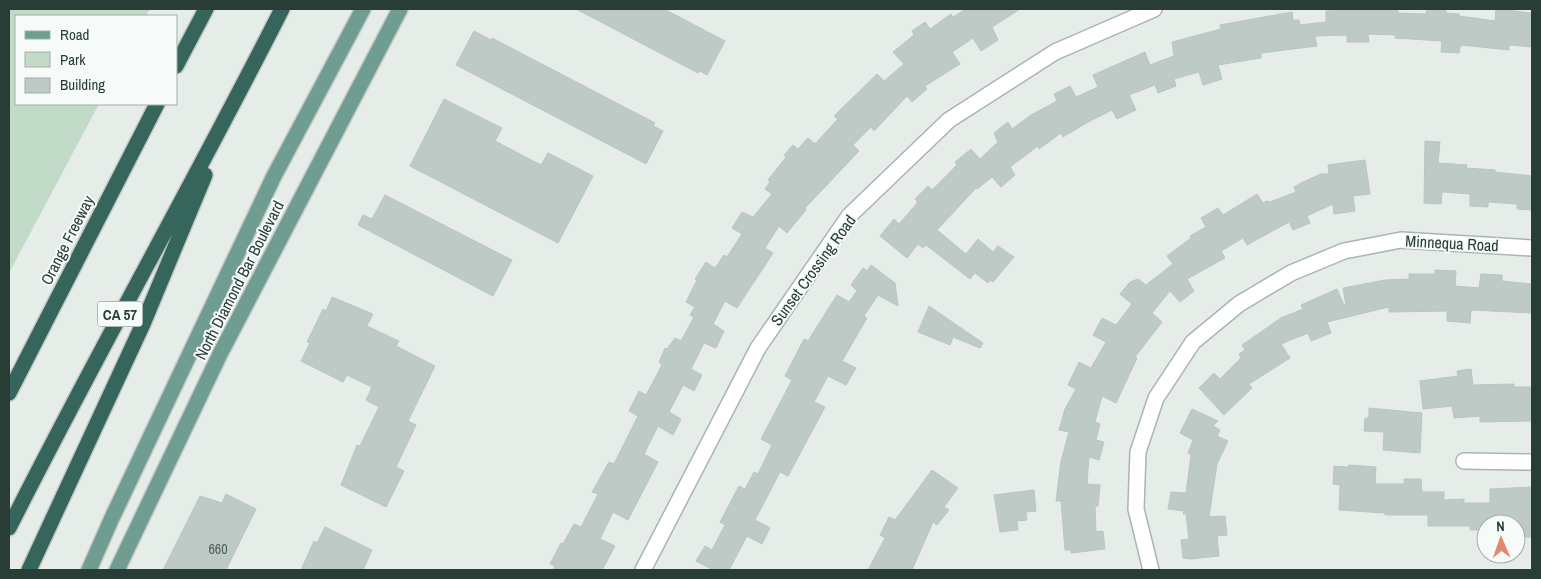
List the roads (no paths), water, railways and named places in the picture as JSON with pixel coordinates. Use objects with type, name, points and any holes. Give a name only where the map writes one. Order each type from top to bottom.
[{"type":"highway","points":[[178,62],[206,9]]},
{"type":"highway","name":"CA 57","points":[[9,528],[77,392],[235,102],[282,9]]},
{"type":"highway","points":[[29,570],[143,324],[235,102]]},
{"type":"highway","name":"Orange Freeway","points":[[9,393],[156,105]]},
{"type":"highway","points":[[9,369],[45,320]]},
{"type":"main road","name":"North Diamond Bar Boulevard","points":[[90,570],[111,520],[274,176],[363,9]]},
{"type":"main road","name":"North Diamond Bar Boulevard","points":[[117,570],[220,354],[400,9]]},
{"type":"street","name":"Sunset Crossing Road","points":[[643,570],[758,348],[849,216],[949,120],[1055,52],[1154,9]]},
{"type":"street","name":"Minnequa Road","points":[[1151,570],[1136,509],[1138,452],[1156,398],[1193,342],[1239,304],[1291,273],[1344,251],[1401,240],[1471,242],[1532,248]]},
{"type":"street","points":[[1464,461],[1532,462]]}]
